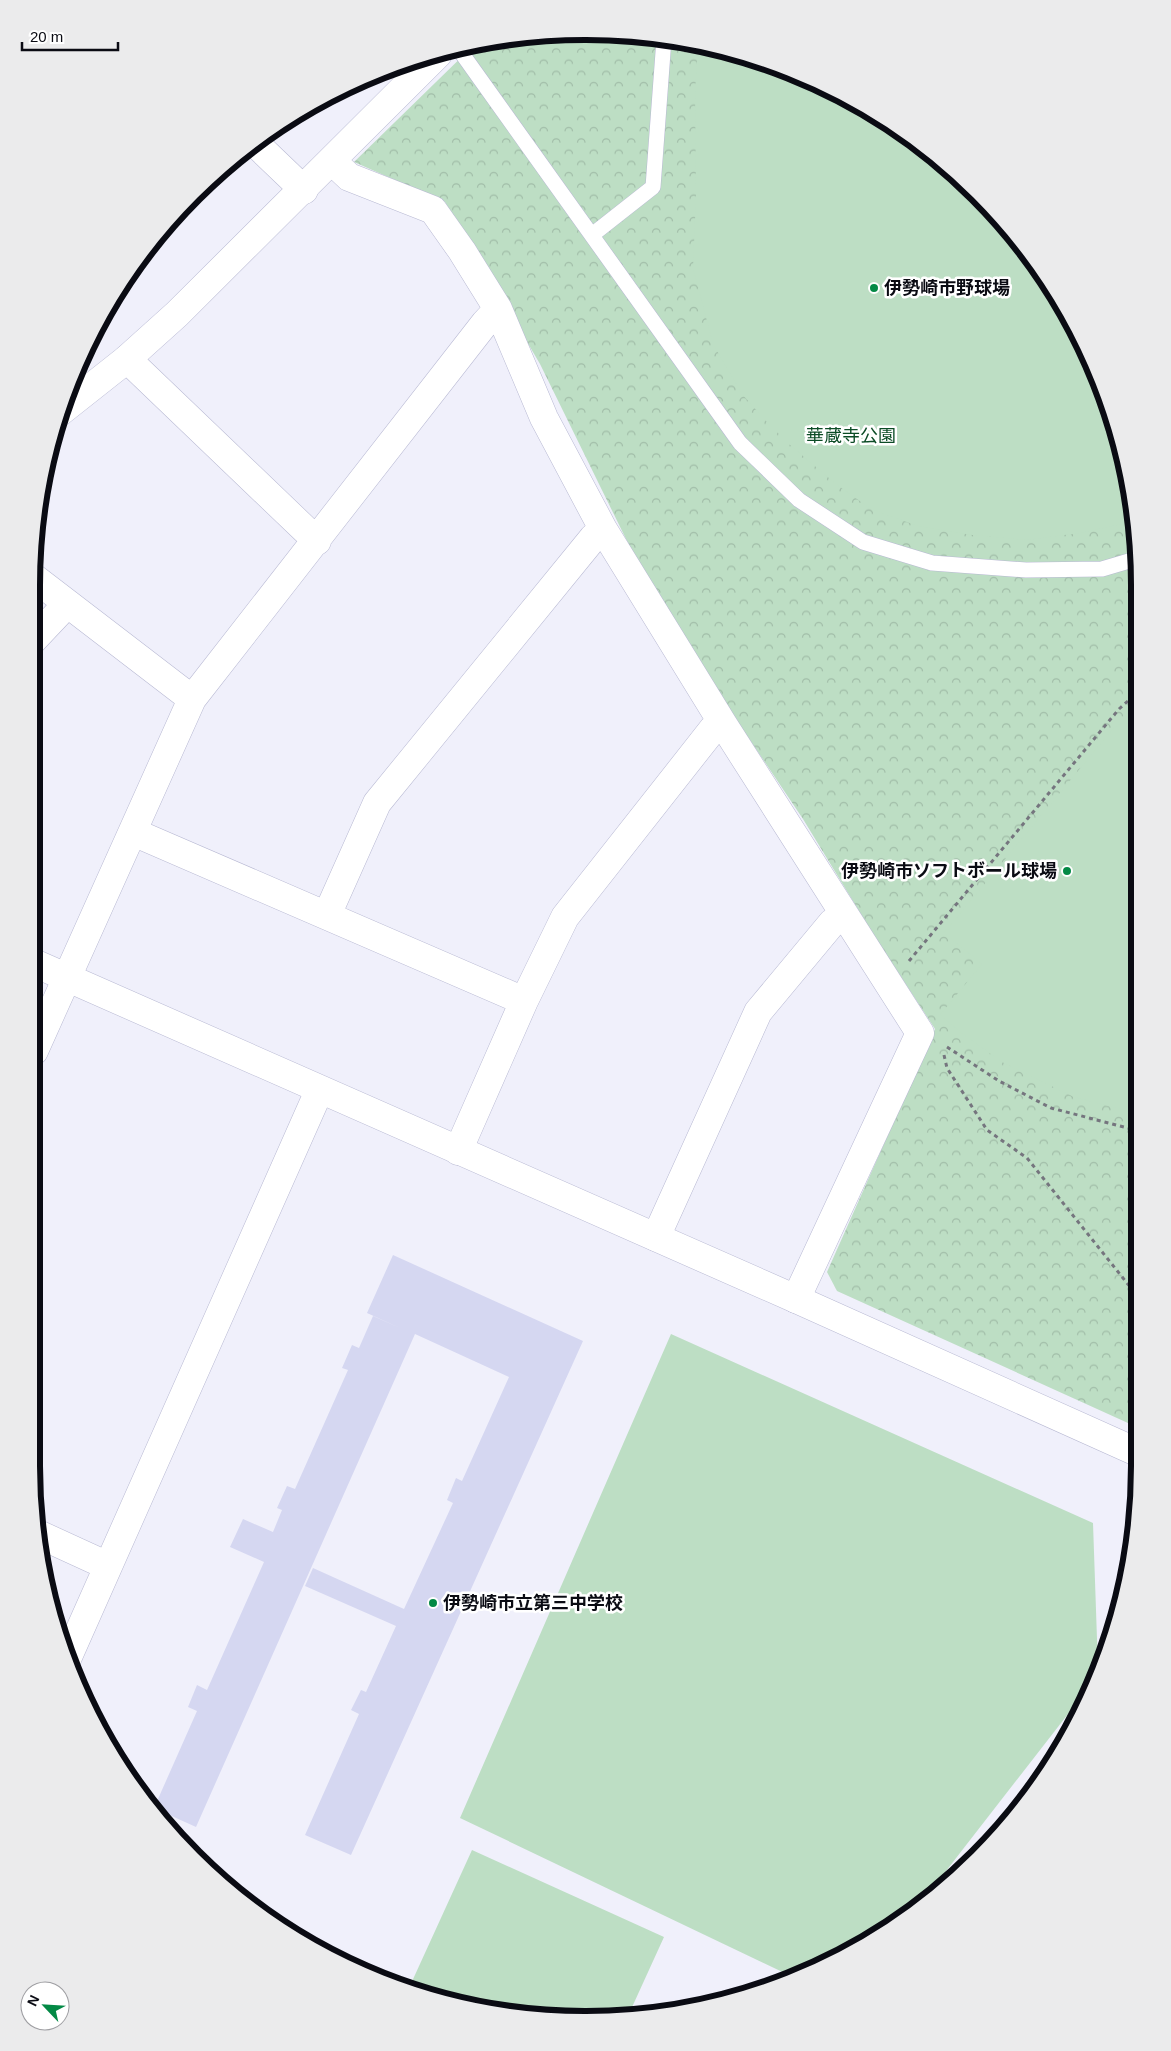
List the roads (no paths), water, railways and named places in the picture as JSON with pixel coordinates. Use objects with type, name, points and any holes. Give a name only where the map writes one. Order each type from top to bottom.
[{"type":"street","points":[[72,403],[127,359],[177,314],[304,190],[429,64]]},
{"type":"street","points":[[260,148],[304,190]]},
{"type":"street","points":[[332,161],[349,177],[433,210],[498,309],[544,418],[604,529],[723,724],[844,914],[930,1038],[796,1299]]},
{"type":"street","points":[[40,1039],[192,699],[485,323],[498,309]]},
{"type":"street","points":[[127,359],[317,541]]},
{"type":"street","points":[[327,915],[377,803],[593,538],[604,529]]},
{"type":"street","points":[[40,583],[192,699]]},
{"type":"street","points":[[40,633],[67,604]]},
{"type":"street","points":[[458,1151],[524,1001],[565,917],[713,729],[723,724]]},
{"type":"street","points":[[133,832],[524,1001]]},
{"type":"street","points":[[656,1237],[758,1012],[832,923],[844,914]]},
{"type":"street","points":[[40,966],[796,1299],[1131,1450]]},
{"type":"street","points":[[72,1648],[319,1090]]},
{"type":"street","points":[[45,1537],[108,1566]]},
{"type":"lane","points":[[592,235],[652,187],[663,46]]},
{"type":"lane","points":[[462,54],[740,443],[799,500],[863,542],[932,563],[1026,570],[1102,569],[1130,560]]},
{"type":"place","name":"伊勢崎市野球場","points":[[874,288]]},
{"type":"place","name":"伊勢崎市ソフトボール球場","points":[[1067,871]]},
{"type":"place","name":"伊勢崎市立第三中学校","points":[[433,1603]]},
{"type":"park label","name":"華蔵寺公園","points":[[851,436]]}]
